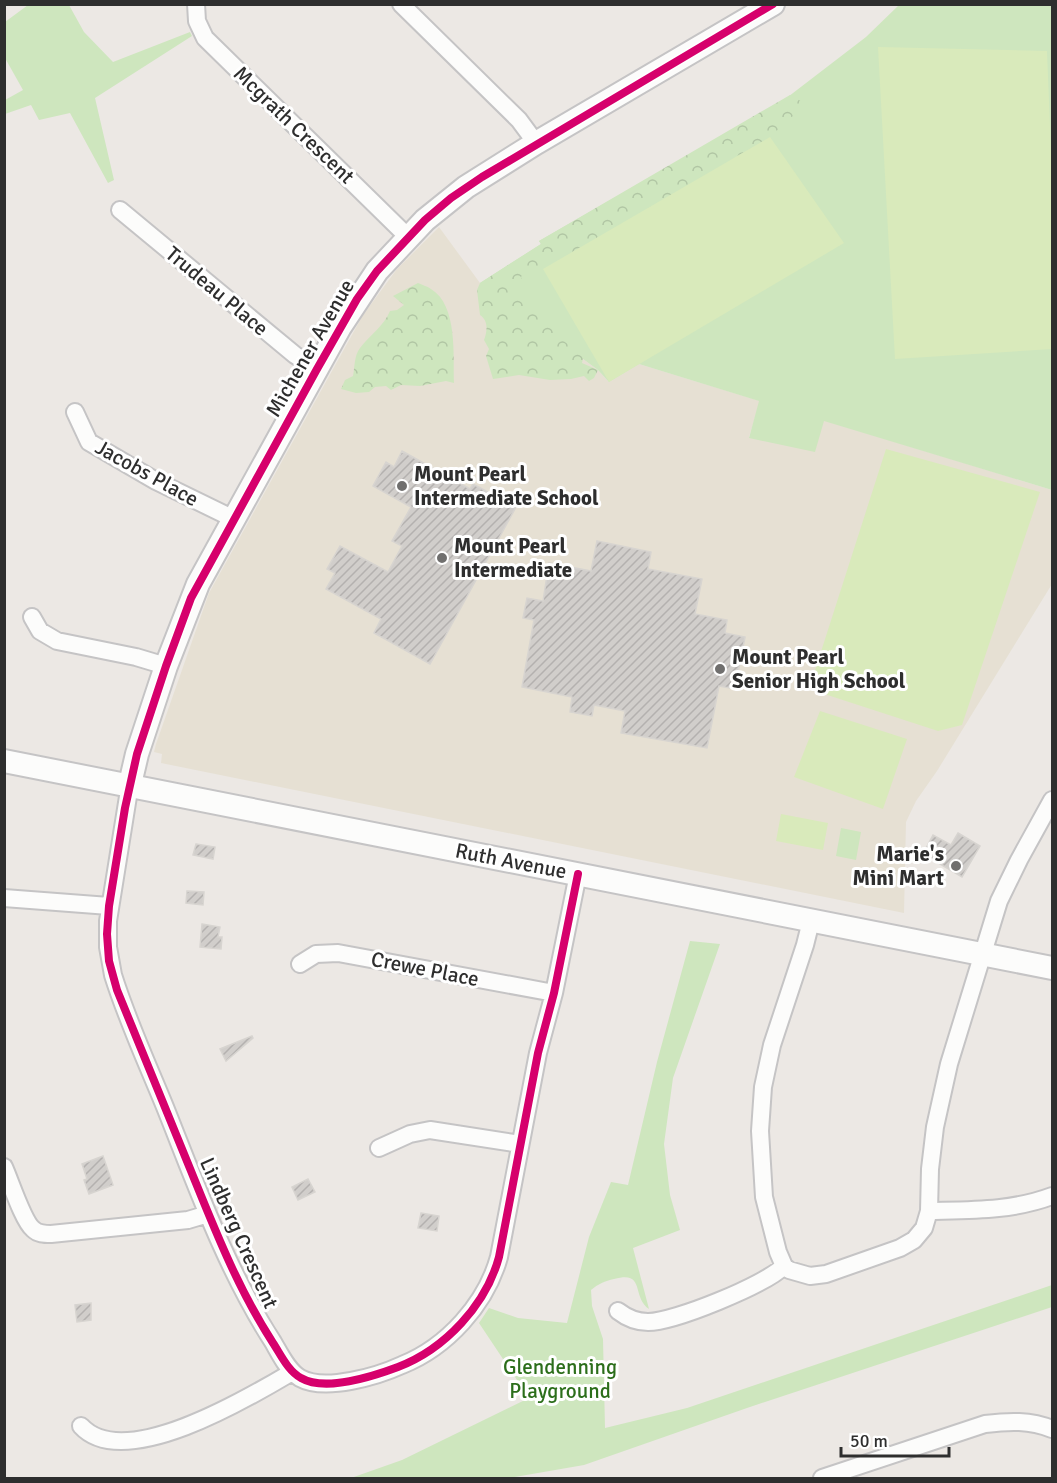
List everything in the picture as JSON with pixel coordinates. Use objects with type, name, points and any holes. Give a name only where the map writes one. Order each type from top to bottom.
[{"type":"main road","name":"Michener Avenue","points":[[130,784],[137,754],[166,666],[198,584],[316,369],[377,271],[408,237],[451,198],[536,144],[773,4]]},
{"type":"main road","name":"Ruth Avenue","points":[[4,761],[130,784],[1053,968]]},
{"type":"street","name":"Mcgrath Crescent","points":[[196,4],[197,21],[205,38],[408,237]]},
{"type":"street","points":[[402,4],[519,120],[536,144]]},
{"type":"street","name":"Trudeau Place","points":[[120,210],[295,355],[316,369]]},
{"type":"street","name":"Jacobs Place","points":[[75,412],[89,442],[156,481],[234,519]]},
{"type":"street","points":[[32,617],[40,631],[57,641],[136,657],[166,666]]},
{"type":"street","name":"Lindberg Crescent","points":[[130,784],[110,906],[108,947],[115,983],[208,1214],[245,1296],[292,1372]]},
{"type":"street","points":[[810,921],[805,945],[772,1045],[763,1087],[761,1154],[764,1197],[771,1229],[784,1266],[802,1275],[818,1275],[907,1245],[919,1235],[928,1220],[932,1146],[940,1096],[1004,890],[1053,800]]},
{"type":"street","points":[[81,1426],[93,1436],[111,1441],[130,1441],[160,1434],[211,1418],[292,1372],[309,1381],[320,1383],[346,1381],[403,1365],[429,1351],[463,1322],[485,1289],[496,1267],[538,1053],[554,993],[578,874]]},
{"type":"street","points":[[4,898],[110,906]]},
{"type":"street","name":"Crewe Place","points":[[300,964],[316,954],[338,953],[554,993]]},
{"type":"street","points":[[379,1148],[410,1134],[430,1130],[520,1144]]},
{"type":"street","points":[[4,1167],[27,1222],[39,1233],[51,1234],[188,1220],[208,1214]]},
{"type":"street","points":[[929,1211],[1008,1208],[1032,1204],[1053,1196]]},
{"type":"street","points":[[618,1311],[632,1320],[657,1322],[731,1296],[766,1280],[784,1266]]},
{"type":"street","points":[[822,1479],[985,1424],[1009,1420],[1031,1422],[1053,1429]]},
{"type":"shaded area","name":"Mount Pearl Senior High School","points":[[439,227],[480,283],[598,370],[609,382],[639,364],[760,401],[749,437],[823,420],[1052,490],[1052,584],[937,771],[916,801],[906,822],[904,913],[161,763],[162,754],[154,752],[156,744],[209,593],[363,315],[397,269]]},
{"type":"green space","points":[[28,5],[69,5],[84,32],[113,62],[190,32],[192,36],[95,98],[114,180],[108,183],[70,113],[39,120],[31,105],[5,114],[5,100],[23,90],[5,58],[5,22]]},
{"type":"green space","points":[[899,5],[1052,5],[1052,490],[824,421],[815,452],[749,438],[759,401],[639,364],[609,382],[598,370],[480,283],[541,244],[539,241],[780,103],[866,37]]},
{"type":"green space","points":[[878,47],[1047,51],[1052,176],[1052,349],[895,359]]},
{"type":"green space","points":[[790,95],[806,104],[770,137],[543,269],[527,268],[521,277],[527,302],[547,314],[565,342],[584,354],[582,363],[598,370],[594,378],[589,381],[584,376],[550,380],[519,375],[493,379],[486,356],[489,349],[484,340],[486,323],[480,315],[477,290],[480,283],[541,244],[539,241]]},
{"type":"green space","points":[[770,137],[844,243],[609,382],[543,269]]},
{"type":"green space","points":[[418,283],[431,289],[446,307],[452,332],[454,383],[446,381],[420,386],[401,385],[391,390],[386,386],[375,387],[369,392],[356,393],[341,389],[345,380],[353,376],[360,348],[381,326],[390,311],[397,310],[404,305],[393,296]]},
{"type":"green space","points":[[886,449],[1040,492],[962,725],[938,731],[809,689]]},
{"type":"green space","points":[[820,711],[907,739],[883,809],[794,777]]},
{"type":"green space","points":[[781,814],[828,823],[823,850],[776,841]]},
{"type":"green space","points":[[841,828],[861,832],[856,860],[836,856]]},
{"type":"green space","name":"Glendenning Playground","points":[[690,941],[720,944],[673,1078],[664,1144],[670,1195],[680,1230],[633,1248],[649,1309],[640,1298],[637,1286],[630,1278],[624,1277],[608,1281],[591,1290],[592,1306],[603,1339],[605,1428],[687,1408],[1052,1285],[1052,1307],[747,1408],[584,1465],[509,1478],[351,1478],[402,1460],[529,1398],[479,1323],[489,1308],[518,1318],[567,1323],[589,1237],[611,1182],[628,1185],[657,1062]]},
{"type":"building","name":"Mount Pearl Intermediate","points":[[402,451],[470,489],[473,484],[516,507],[430,664],[374,633],[381,619],[326,589],[335,573],[327,569],[340,546],[388,572],[402,546],[392,541],[411,507],[373,486],[386,462],[394,467]]},
{"type":"building","name":"Mount Pearl Senior High School","points":[[597,541],[651,552],[648,569],[702,579],[695,614],[727,620],[725,633],[745,637],[735,689],[719,686],[707,748],[621,733],[625,711],[594,705],[592,716],[570,712],[572,697],[522,687],[534,620],[523,618],[527,598],[543,601],[549,563],[591,571]]},
{"type":"building","name":"Marie's Mini Mart","points":[[958,833],[980,846],[962,877],[923,854],[933,835],[951,845]]},
{"type":"building","points":[[196,844],[215,847],[213,859],[193,855]]},
{"type":"building","points":[[187,891],[204,892],[203,905],[186,903]]},
{"type":"building","points":[[202,924],[220,927],[218,937],[222,937],[221,949],[200,947]]},
{"type":"building","points":[[252,1036],[253,1038],[226,1061],[220,1049]]},
{"type":"building","points":[[103,1156],[113,1185],[89,1194],[82,1164]]},
{"type":"building","points":[[308,1179],[315,1192],[298,1200],[292,1187]]},
{"type":"building","points":[[421,1213],[439,1216],[437,1231],[418,1228]]},
{"type":"building","points":[[91,1303],[91,1320],[77,1322],[75,1305]]},
{"type":"cycle path","points":[[578,874],[554,993],[538,1053],[499,1257],[484,1292],[474,1308],[447,1337],[432,1349],[398,1367],[363,1378],[336,1383],[311,1382],[301,1378],[285,1362],[260,1323],[228,1259],[117,990],[109,961],[107,934],[109,906],[125,808],[137,754],[166,666],[191,598],[317,369],[357,299],[377,271],[425,220],[451,198],[482,177],[773,4]]},
{"type":"place","name":"Mount Pearl Intermediate School","points":[[402,486]]},
{"type":"place","name":"Mount Pearl Intermediate","points":[[442,558]]},
{"type":"place","name":"Mount Pearl Senior High School","points":[[720,669]]},
{"type":"place","name":"Marie's Mini Mart","points":[[956,866]]}]
